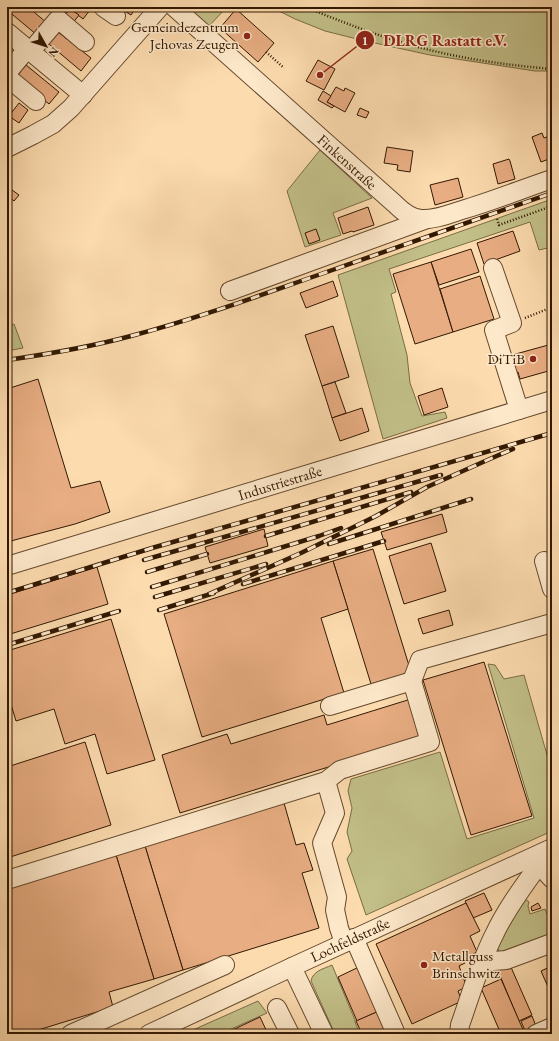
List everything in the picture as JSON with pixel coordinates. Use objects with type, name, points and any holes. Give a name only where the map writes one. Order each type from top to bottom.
[{"type":"street","points":[[7,148],[53,124],[71,108],[83,95],[116,44],[160,7]]},
{"type":"street","name":"Finkenstraße","points":[[174,7],[272,89],[403,212],[411,216],[419,219],[438,218],[552,179]]},
{"type":"street","points":[[7,73],[58,19],[85,42]]},
{"type":"street","points":[[7,32],[83,95]]},
{"type":"street","points":[[7,77],[36,101]]},
{"type":"street","points":[[230,291],[428,219]]},
{"type":"street","points":[[493,268],[512,323],[494,330],[519,410]]},
{"type":"street","name":"Industriestraße","points":[[7,566],[552,400]]},
{"type":"street","points":[[544,561],[552,590]]},
{"type":"street","points":[[7,880],[326,781],[340,770],[430,742],[412,681],[420,660],[552,623]]},
{"type":"street","points":[[330,706],[412,681]]},
{"type":"street","points":[[326,781],[335,813],[322,843],[337,897],[335,910],[339,928],[349,941],[396,1034]]},
{"type":"street","points":[[459,1034],[460,1025],[481,962],[495,931],[511,905],[551,849]]},
{"type":"street","name":"Lochfeldstraße","points":[[149,1034],[551,849]]},
{"type":"street","points":[[539,865],[552,879]]},
{"type":"street","points":[[481,962],[506,960],[552,944]]},
{"type":"street","points":[[71,1034],[225,966]]},
{"type":"street","points":[[292,967],[324,1034]]},
{"type":"street","points":[[277,1008],[290,1034]]},
{"type":"street","points":[[536,1034],[552,1027]]},
{"type":"path","points":[[305,7],[361,29],[412,45],[451,55],[552,69]]},
{"type":"path","points":[[266,52],[284,68]]},
{"type":"path","points":[[498,219],[499,225],[552,206]]},
{"type":"path","points":[[548,248],[552,261]]},
{"type":"path","points":[[512,323],[551,307]]},
{"type":"shaded area","points":[[184,7],[227,7],[208,27]]},
{"type":"shaded area","points":[[271,7],[533,7],[552,10],[552,71],[535,71],[430,55],[361,40],[325,31],[295,19]]},
{"type":"shaded area","points":[[320,150],[372,198],[333,213],[341,235],[305,247],[287,191]]},
{"type":"shaded area","points":[[552,199],[552,247],[539,250],[530,222],[389,269],[396,292],[391,294],[407,355],[410,383],[422,416],[445,412],[447,418],[383,439],[338,275]]},
{"type":"shaded area","points":[[14,324],[23,348],[7,351],[7,327]]},
{"type":"shaded area","points":[[488,664],[495,665],[504,679],[524,675],[552,772],[552,831],[366,915],[347,859],[352,851],[347,832],[352,808],[348,791],[351,779],[440,752],[467,839],[534,818]]},
{"type":"shaded area","points":[[521,896],[529,902],[528,906],[530,914],[545,909],[552,926],[552,939],[500,954],[496,944]]},
{"type":"shaded area","points":[[332,965],[360,1034],[335,1034],[311,981],[316,973]]},
{"type":"shaded area","points":[[258,1001],[267,1013],[220,1034],[184,1034]]},
{"type":"building","points":[[7,7],[28,7],[47,23],[37,35],[7,10]]},
{"type":"building","points":[[57,7],[68,7],[70,9],[63,17],[55,10]]},
{"type":"building","points":[[72,7],[87,7],[90,10],[83,19],[70,9]]},
{"type":"building","points":[[118,7],[136,7],[131,15]]},
{"type":"building","points":[[70,9],[79,15],[72,24],[63,17]]},
{"type":"building","name":"Gemeindezentrum Jehovas Zeugen","points":[[236,9],[274,43],[258,62],[220,28]]},
{"type":"building","points":[[58,32],[91,58],[81,71],[49,44]]},
{"type":"building","points":[[318,60],[335,69],[324,90],[306,81]]},
{"type":"building","points":[[26,65],[59,92],[49,104],[16,77]]},
{"type":"building","points":[[336,87],[344,91],[345,88],[355,93],[345,112],[327,102]]},
{"type":"building","points":[[323,91],[331,96],[327,102],[334,106],[332,108],[318,100]]},
{"type":"building","points":[[19,103],[28,110],[19,123],[9,116]]},
{"type":"building","points":[[360,108],[369,112],[366,118],[357,115]]},
{"type":"building","points":[[542,133],[544,138],[552,135],[552,160],[549,161],[549,159],[541,162],[532,137]]},
{"type":"building","points":[[387,147],[413,151],[410,172],[397,170],[398,165],[384,163]]},
{"type":"building","points":[[509,159],[515,179],[498,184],[493,164]]},
{"type":"building","points":[[458,178],[463,197],[435,205],[430,185]]},
{"type":"building","points":[[8,187],[19,195],[14,201],[7,195]]},
{"type":"building","points":[[368,207],[374,225],[343,234],[338,218]]},
{"type":"building","points":[[316,229],[320,240],[309,244],[305,233]]},
{"type":"building","points":[[513,231],[520,251],[484,264],[477,243]]},
{"type":"building","points":[[471,249],[479,272],[439,285],[431,262]]},
{"type":"building","points":[[431,262],[453,332],[415,344],[393,274]]},
{"type":"building","points":[[480,276],[494,319],[453,332],[440,289]]},
{"type":"building","points":[[333,281],[338,296],[306,308],[300,293]]},
{"type":"building","points":[[333,326],[349,377],[322,386],[305,335]]},
{"type":"building","name":"DiTiB","points":[[552,344],[552,370],[520,379],[518,372],[511,374],[508,365],[514,363],[512,355]]},
{"type":"building","points":[[38,379],[71,488],[100,481],[110,512],[75,524],[7,542],[7,389]]},
{"type":"building","points":[[335,382],[346,413],[332,418],[322,386]]},
{"type":"building","points":[[442,388],[448,407],[424,415],[418,396]]},
{"type":"building","points":[[362,408],[369,431],[340,441],[332,418]]},
{"type":"building","points":[[442,514],[447,532],[387,550],[381,532]]},
{"type":"building","points":[[264,529],[268,546],[210,563],[205,547]]},
{"type":"building","points":[[431,543],[446,591],[404,604],[389,556]]},
{"type":"building","points":[[373,549],[411,672],[371,684],[333,561]]},
{"type":"building","points":[[333,561],[348,609],[321,618],[344,693],[202,737],[164,614]]},
{"type":"building","points":[[97,567],[108,604],[7,635],[7,595]]},
{"type":"building","points":[[449,610],[453,625],[423,634],[418,619]]},
{"type":"building","points":[[111,619],[155,760],[107,774],[95,734],[65,744],[54,709],[16,721],[7,691],[7,651]]},
{"type":"building","points":[[484,662],[532,816],[471,835],[423,680]]},
{"type":"building","points":[[411,699],[422,738],[180,813],[162,755],[227,734],[231,744],[324,715],[327,725]]},
{"type":"building","points":[[85,742],[111,825],[7,858],[7,767]]},
{"type":"building","points":[[284,803],[296,845],[304,843],[313,870],[302,873],[319,928],[183,970],[145,846]]},
{"type":"building","points":[[145,846],[183,970],[154,979],[116,855]]},
{"type":"building","points":[[116,855],[154,979],[109,992],[113,1007],[25,1034],[7,1034],[7,888]]},
{"type":"building","points":[[484,893],[492,910],[473,918],[465,901]]},
{"type":"building","name":"Metallguss Brinschwitz","points":[[466,903],[480,931],[470,936],[477,952],[463,959],[465,963],[459,966],[466,987],[458,991],[462,1001],[412,1024],[376,944]]},
{"type":"building","points":[[538,903],[541,908],[532,911],[531,907]]},
{"type":"building","points":[[510,965],[532,1015],[519,1021],[498,971]]},
{"type":"building","points":[[361,966],[381,1010],[357,1021],[338,977]]},
{"type":"building","points":[[552,966],[552,996],[541,971]]},
{"type":"building","points":[[501,979],[524,1032],[518,1034],[501,1034],[481,988]]},
{"type":"building","points":[[379,1011],[389,1034],[362,1034],[356,1021]]},
{"type":"building","points":[[532,1016],[536,1026],[525,1031],[521,1021]]},
{"type":"building","points":[[260,1017],[268,1034],[224,1034]]},
{"type":"railway","points":[[7,360],[100,344],[203,315],[552,193]]},
{"type":"railway","points":[[7,593],[152,548],[552,433]]},
{"type":"railway","points":[[209,594],[301,553],[376,516],[427,487],[513,449]]},
{"type":"railway","points":[[144,560],[441,475]]},
{"type":"railway","points":[[266,536],[411,492]]},
{"type":"railway","points":[[329,544],[471,499]]},
{"type":"railway","points":[[152,587],[341,528]]},
{"type":"railway","points":[[243,584],[384,541]]},
{"type":"railway","points":[[147,572],[207,554]]},
{"type":"railway","points":[[155,597],[266,564]]},
{"type":"railway","points":[[159,610],[214,593]]},
{"type":"railway","points":[[7,645],[119,611]]},
{"type":"place","name":"Gemeindezentrum Jehovas Zeugen","points":[[247,36]]},
{"type":"place","name":"DLRG Rastatt e.V.","points":[[320,75]]},
{"type":"place","name":"DiTiB","points":[[533,359]]},
{"type":"place","name":"Metallguss Brinschwitz","points":[[424,965]]}]
